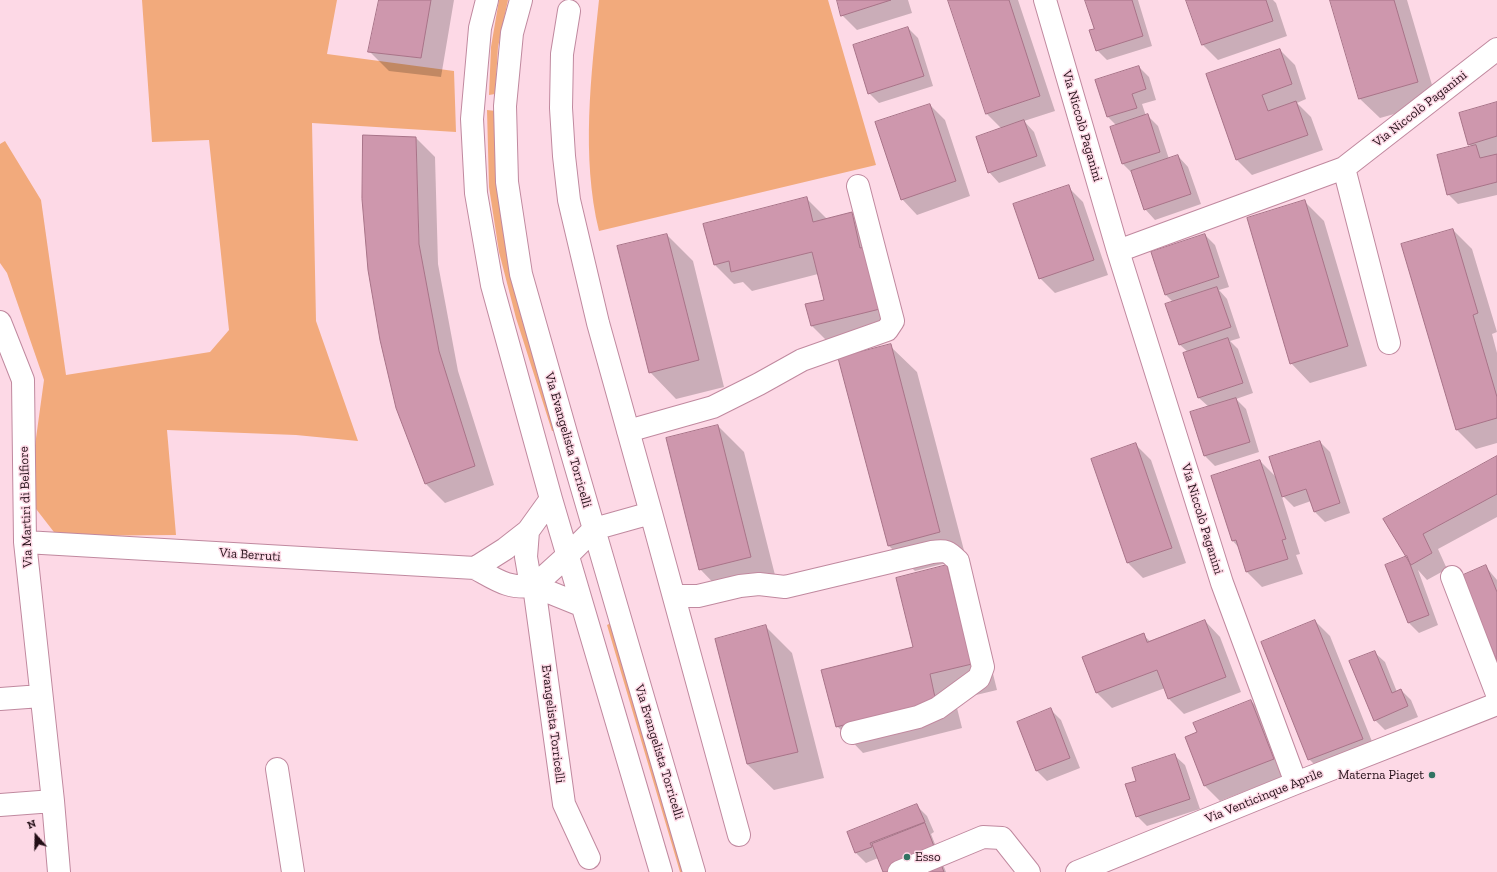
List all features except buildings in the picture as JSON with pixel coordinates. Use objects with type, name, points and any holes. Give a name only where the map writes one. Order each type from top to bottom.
[{"type":"street","points":[[487,0],[480,28],[472,119],[476,193],[492,285],[581,605],[661,872]]},
{"type":"street","name":"Via Evangelista Torricelli","points":[[521,0],[512,33],[505,106],[507,182],[521,274],[694,872]]},
{"type":"street","name":"Via Niccolò Paganini","points":[[1045,0],[1118,251],[1222,583],[1296,782]]},
{"type":"street","points":[[569,11],[562,54],[561,108],[569,200],[598,323],[739,835]]},
{"type":"street","name":"Via Niccolò Paganini","points":[[1118,251],[1344,168],[1497,49]]},
{"type":"street","points":[[1344,168],[1389,344]]},
{"type":"street","points":[[628,431],[713,407],[802,360],[887,330],[893,321],[858,186]]},
{"type":"street","name":"Via Martiri di Belfiore","points":[[0,322],[23,380],[25,542],[53,801],[59,872]]},
{"type":"street","points":[[475,568],[528,531],[551,499]]},
{"type":"street","points":[[532,586],[567,556],[594,529],[651,513]]},
{"type":"street","name":"Evangelista Torricelli","points":[[528,531],[526,557],[532,586],[564,804],[589,858]]},
{"type":"street","name":"Via Berruti","points":[[25,542],[475,568],[502,583],[518,587],[532,586],[581,605]]},
{"type":"street","points":[[674,596],[698,596],[740,586],[753,585],[785,587],[932,552],[942,550],[950,552],[958,561],[984,667],[979,678],[938,708],[918,717],[852,733]]},
{"type":"street","points":[[1452,578],[1497,694]]},
{"type":"street","points":[[0,698],[41,696]]},
{"type":"street","name":"Via Venticinque Aprile","points":[[1077,872],[1296,782],[1497,704]]},
{"type":"street","points":[[277,769],[293,872]]},
{"type":"street","points":[[0,805],[53,801]]},
{"type":"street","points":[[899,872],[983,837],[1002,838],[1029,872]]},
{"type":"shaded area","points":[[142,0],[337,0],[327,54],[454,71],[456,132],[312,123],[316,321],[358,441],[296,435],[167,430],[176,535],[57,536],[33,505],[33,460],[44,380],[7,273],[0,263],[0,144],[5,141],[41,200],[66,375],[210,352],[229,330],[209,140],[152,142]]},
{"type":"shaded area","points":[[499,0],[508,0],[498,47],[495,94],[489,95],[491,47]]},
{"type":"shaded area","points":[[599,0],[828,0],[876,165],[599,231],[590,174],[589,116]]},
{"type":"shaded area","points":[[487,110],[496,111],[558,430],[552,431],[516,318],[499,252],[489,187]]},
{"type":"shaded area","points":[[613,622],[685,872],[680,872],[607,625]]},
{"type":"place","name":"Materna Piaget","points":[[1432,775]]},
{"type":"place","name":"Esso","points":[[907,857]]}]
